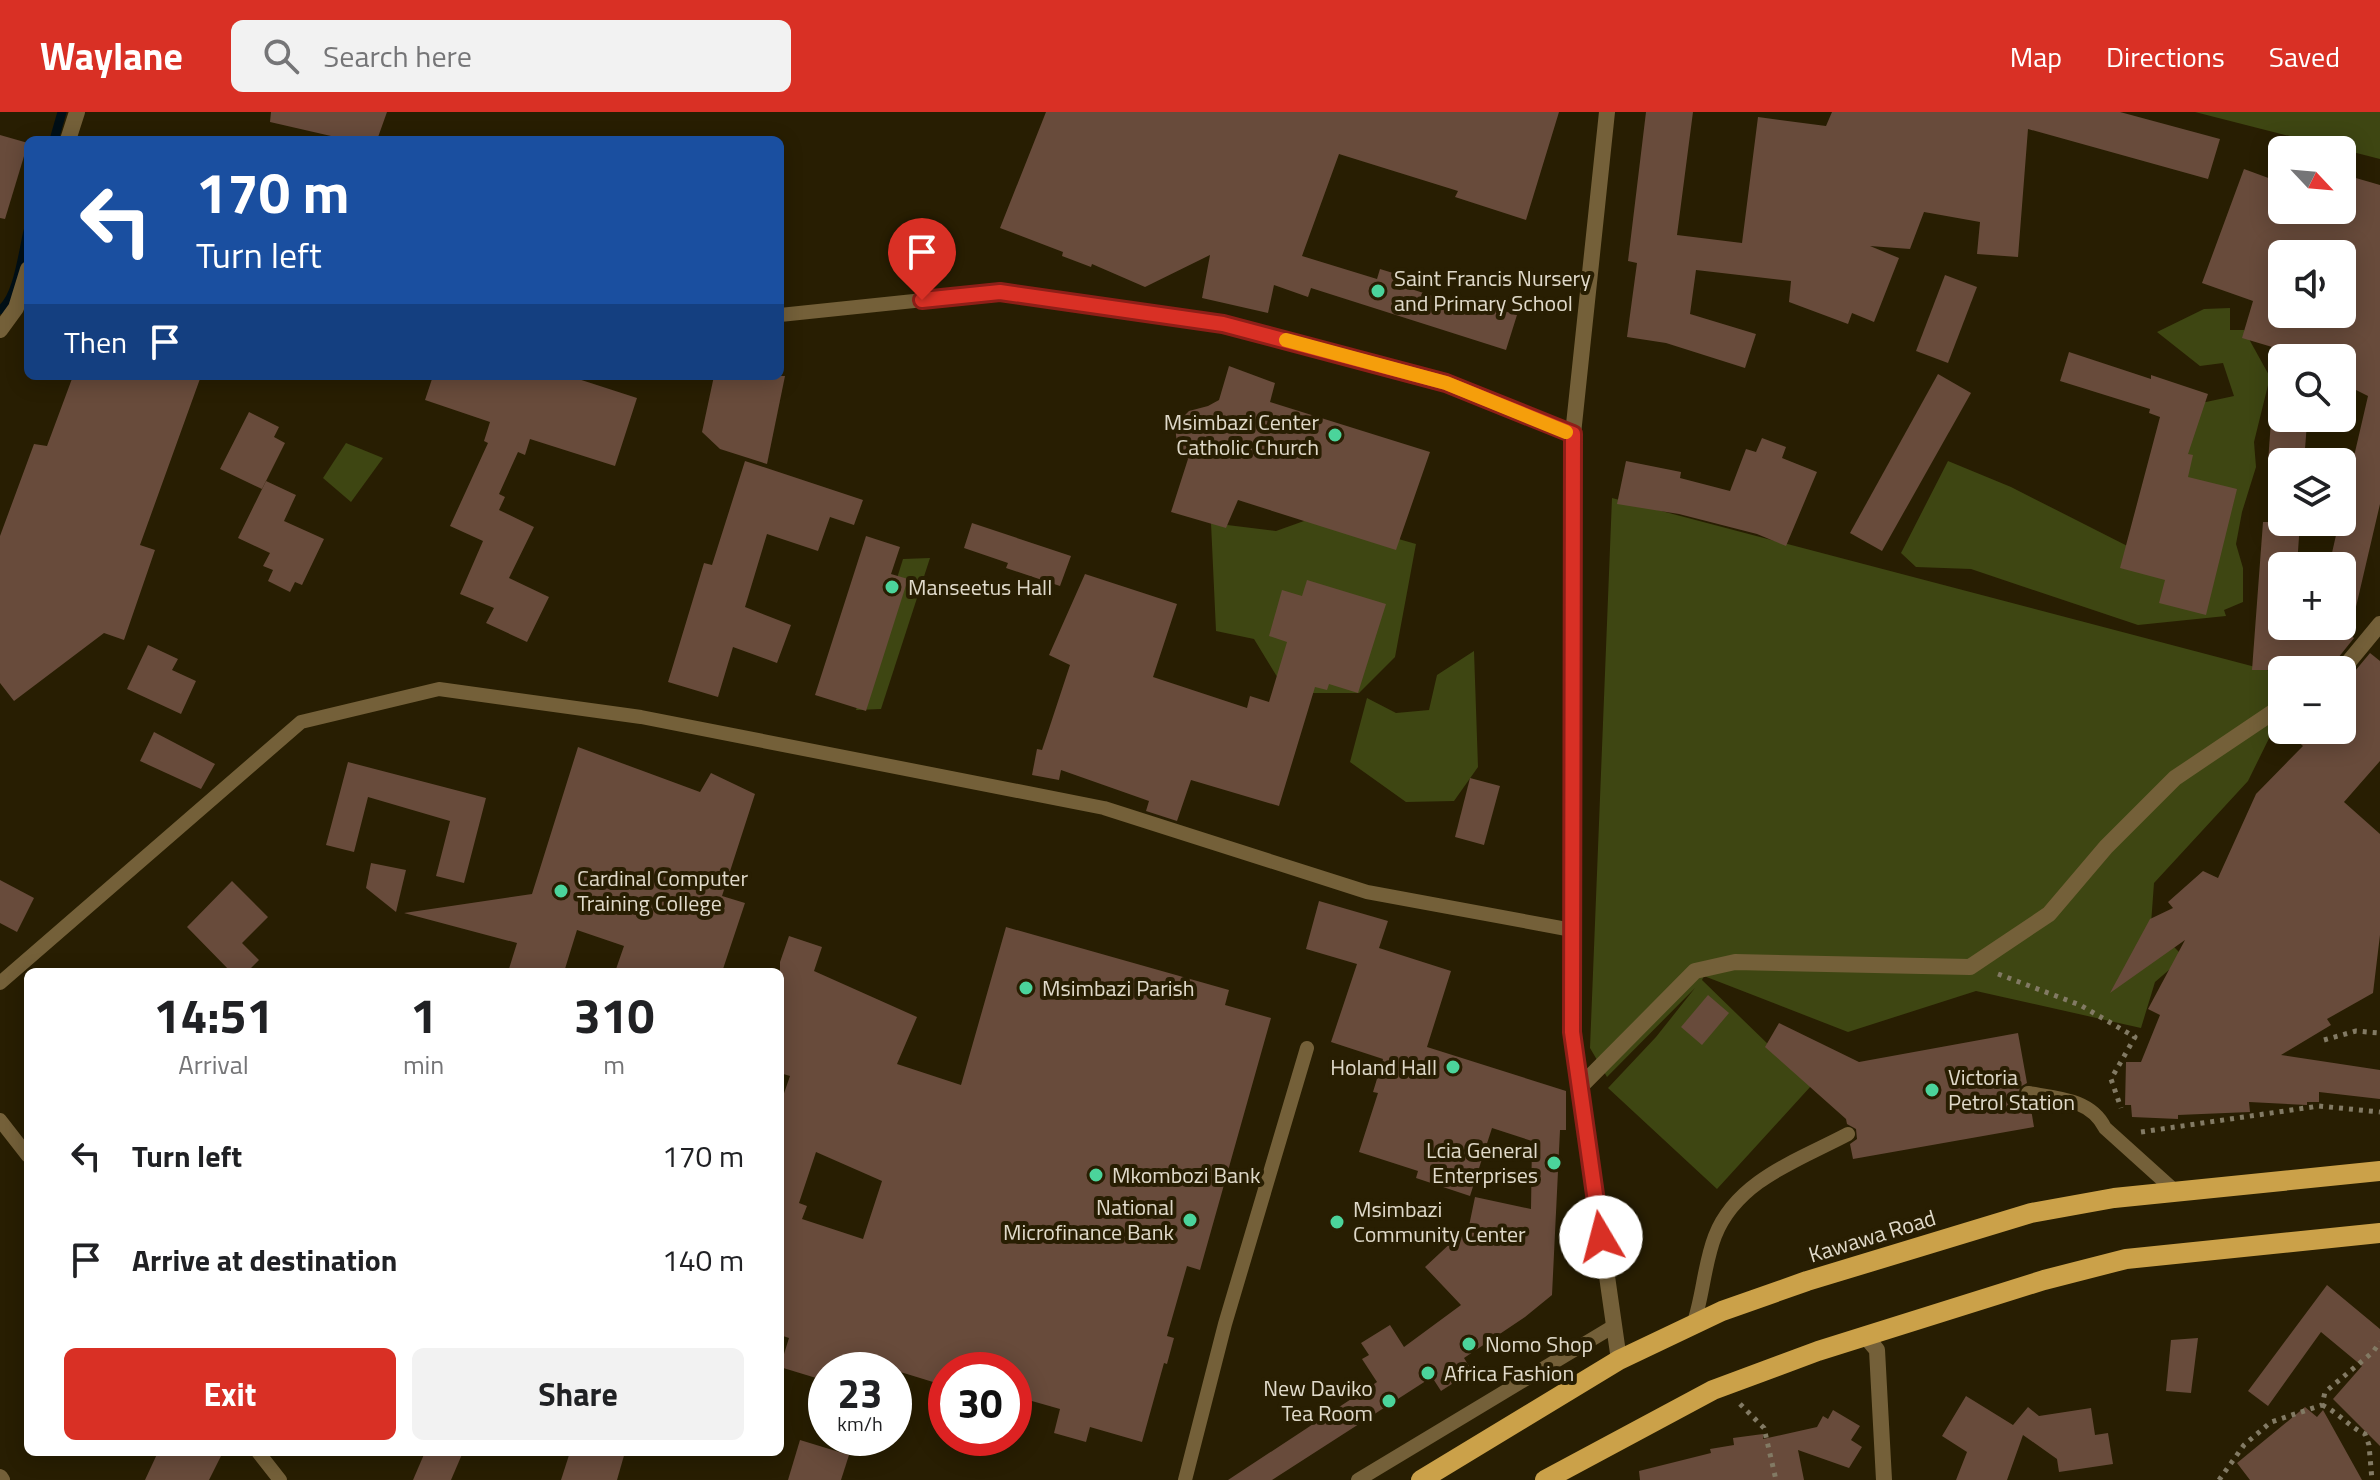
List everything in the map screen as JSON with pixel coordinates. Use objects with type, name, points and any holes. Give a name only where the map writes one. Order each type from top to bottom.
[{"type":"main road","name":"Kawawa Road","points":[[1421,1480],[1619,1360],[1722,1311],[1807,1281],[2031,1213],[2114,1198],[2380,1171]]},
{"type":"main road","points":[[1545,1480],[1713,1390],[1818,1351],[2044,1280],[2126,1259],[2380,1233]]},
{"type":"street","points":[[69,136],[77,112]]},
{"type":"street","points":[[1607,112],[1573,434],[1572,1032],[1619,1360]]},
{"type":"street","points":[[0,330],[16,308],[24,282]]},
{"type":"street","points":[[2354,656],[2380,624]]},
{"type":"street","points":[[1579,1088],[1695,971],[1735,962],[1970,967],[2049,914],[2106,847],[2175,778],[2268,715]]},
{"type":"street","points":[[1866,1337],[1877,1350],[1884,1480]]},
{"type":"lane","points":[[784,315],[1000,292],[1223,324],[1446,383],[1573,434]]},
{"type":"lane","points":[[0,983],[301,722],[439,689],[641,717],[1104,808],[1367,892],[1572,930]]},
{"type":"lane","points":[[1185,1480],[1225,1324],[1307,1048]]},
{"type":"lane","points":[[2028,1093],[2069,1100],[2098,1114],[2105,1128],[2176,1192]]},
{"type":"lane","points":[[0,1120],[24,1151]]},
{"type":"lane","points":[[1693,1325],[1715,1236],[1742,1193],[1763,1178],[1848,1134]]},
{"type":"lane","points":[[1358,1480],[1614,1326]]},
{"type":"lane","points":[[261,1456],[280,1480]]},
{"type":"path","points":[[1970,967],[2020,981],[2080,1005],[2135,1037],[2111,1079],[2126,1120]]},
{"type":"path","points":[[2324,1040],[2356,1031],[2380,1033]]},
{"type":"path","points":[[2130,1134],[2319,1106],[2380,1112]]},
{"type":"path","points":[[2322,1405],[2325,1392],[2373,1352],[2380,1342]]},
{"type":"path","points":[[1713,1390],[1733,1398],[1764,1428],[1776,1480]]},
{"type":"path","points":[[2219,1480],[2244,1445],[2271,1422],[2322,1405],[2339,1413],[2349,1426],[2365,1434],[2372,1480]]},
{"type":"green space","points":[[2195,112],[2380,112],[2380,159],[2356,153],[2356,136],[2289,136]]},
{"type":"green space","points":[[2230,308],[2230,330],[2244,330],[2268,373],[2254,442],[2256,467],[2236,544],[2243,568],[2243,602],[2224,610],[2226,616],[2138,625],[1971,569],[1916,567],[1901,553],[1948,461],[2011,487],[2155,560],[2189,504],[2182,397],[2206,402],[2234,396],[2223,363],[2200,366],[2157,332],[2204,309]]},
{"type":"green space","points":[[346,443],[383,458],[351,502],[323,478]]},
{"type":"green space","points":[[1612,498],[2268,670],[2268,740],[2248,781],[2154,883],[2151,924],[2184,957],[2155,982],[2141,1028],[1976,991],[1848,1032],[1704,976],[1702,980],[1811,1086],[1717,1189],[1608,1088],[1656,1037],[1695,988],[1607,1077],[1590,1048]]},
{"type":"green space","points":[[1318,516],[1416,544],[1395,657],[1359,693],[1287,693],[1254,639],[1216,631],[1211,523],[1276,531]]},
{"type":"green space","points":[[930,558],[881,709],[856,710],[903,559]]},
{"type":"green space","points":[[1474,651],[1478,767],[1454,801],[1406,802],[1350,762],[1367,698],[1396,713],[1429,710],[1437,675]]},
{"type":"building","points":[[271,112],[387,112],[378,136],[331,136],[270,122]]},
{"type":"building","points":[[1046,112],[1559,112],[1526,220],[1455,197],[1458,191],[1339,154],[1302,256],[1377,279],[1380,269],[1406,277],[1410,281],[1408,288],[1470,308],[1473,301],[1517,315],[1506,350],[1311,288],[1308,297],[1274,285],[1268,313],[1202,298],[1210,255],[1145,287],[1092,264],[1091,267],[1062,256],[1063,252],[1000,228]]},
{"type":"building","points":[[1646,112],[1693,112],[1677,235],[1742,243],[1758,117],[1826,126],[1832,112],[2120,112],[2220,139],[2208,179],[2028,129],[2018,257],[1977,254],[1980,222],[1924,212],[1910,249],[1870,246],[1899,258],[1874,322],[1852,313],[1848,324],[1789,302],[1791,281],[1696,270],[1690,314],[1756,334],[1745,368],[1666,343],[1627,337],[1637,263],[1628,261]]},
{"type":"building","points":[[0,135],[24,142],[24,156],[5,219],[0,218]]},
{"type":"building","points":[[2244,169],[2268,178],[2268,224],[2356,224],[2356,178],[2380,185],[2380,504],[2356,607],[2356,552],[2332,552],[2336,536],[2356,536],[2356,448],[2368,396],[2356,390],[2356,344],[2268,346],[2242,338],[2253,301],[2202,283]]},
{"type":"building","points":[[1945,275],[1977,287],[1948,363],[1916,351]]},
{"type":"building","points":[[2069,352],[2208,394],[2188,454],[2193,455],[2188,477],[2237,489],[2206,615],[2159,603],[2165,580],[2120,568],[2160,417],[2149,413],[2150,409],[2060,381]]},
{"type":"building","points":[[1229,366],[1275,383],[1270,402],[1430,452],[1396,550],[1238,500],[1226,528],[1171,512],[1188,459],[1177,445],[1175,425],[1189,411],[1219,400]]},
{"type":"building","points":[[1938,374],[1971,393],[1882,551],[1850,533]]},
{"type":"building","points":[[785,376],[767,464],[720,449],[702,432],[713,380],[784,380]]},
{"type":"building","points":[[72,380],[200,380],[140,545],[155,550],[124,640],[104,633],[14,701],[0,683],[0,536],[34,444],[47,446]]},
{"type":"building","points":[[432,380],[581,380],[637,398],[615,466],[530,439],[525,455],[518,452],[499,494],[505,497],[499,510],[534,527],[509,578],[549,597],[527,642],[486,623],[494,608],[460,594],[483,541],[450,526],[488,443],[484,441],[490,422],[425,400]]},
{"type":"building","points":[[249,412],[279,427],[274,437],[285,443],[262,489],[220,469]]},
{"type":"building","points":[[2270,432],[2306,432],[2305,448],[2269,448]]},
{"type":"building","points":[[1762,438],[1786,447],[1782,458],[1817,472],[1786,546],[1757,534],[1679,514],[1617,504],[1626,461],[1681,472],[1680,478],[1730,491],[1746,449],[1756,452]]},
{"type":"building","points":[[745,461],[863,500],[854,525],[830,517],[818,551],[767,534],[745,607],[791,625],[777,663],[733,647],[718,697],[668,682],[704,563],[712,565]]},
{"type":"building","points":[[266,481],[296,495],[284,521],[324,539],[302,585],[295,582],[290,592],[268,581],[273,570],[263,566],[270,553],[238,538]]},
{"type":"building","points":[[2263,522],[2268,522],[2268,536],[2299,536],[2298,552],[2268,552],[2268,640],[2352,640],[2340,656],[2268,656],[2268,670],[2252,670]]},
{"type":"building","points":[[972,523],[1071,556],[1060,586],[1006,568],[1008,563],[964,548]]},
{"type":"building","points":[[866,536],[900,547],[891,574],[908,579],[866,711],[815,695]]},
{"type":"building","points":[[1085,574],[1177,604],[1153,677],[1247,708],[1250,696],[1269,702],[1287,642],[1269,636],[1282,590],[1302,596],[1307,580],[1386,604],[1358,693],[1329,684],[1327,690],[1315,687],[1279,806],[1191,780],[1177,821],[1146,811],[1149,801],[1061,770],[1059,780],[1032,775],[1037,749],[1042,750],[1070,665],[1049,655]]},
{"type":"building","points":[[148,645],[178,659],[172,670],[196,681],[181,714],[127,689]]},
{"type":"building","points":[[2370,653],[2380,661],[2380,761],[2344,802],[2380,834],[2380,935],[2373,993],[2327,1019],[2331,1025],[2281,1055],[2380,1070],[2380,1099],[2319,1092],[2319,1102],[2307,1102],[2307,1105],[2249,1102],[2250,1112],[2178,1115],[2178,1119],[2132,1117],[2131,1105],[2125,1105],[2126,1062],[2141,1062],[2160,1015],[2148,1009],[2185,940],[2110,993],[2150,919],[2173,908],[2168,902],[2203,871],[2218,878],[2256,794],[2303,746],[2301,744],[2356,744],[2356,670]]},
{"type":"building","points":[[154,732],[215,764],[201,789],[140,761]]},
{"type":"building","points":[[578,747],[700,792],[711,773],[755,794],[722,896],[745,903],[723,968],[616,968],[624,946],[577,930],[565,968],[509,968],[517,943],[404,913],[532,894]]},
{"type":"building","points":[[348,762],[486,798],[464,883],[436,876],[450,821],[368,797],[354,852],[326,845]]},
{"type":"building","points":[[1470,778],[1500,786],[1484,845],[1455,837]]},
{"type":"building","points":[[371,863],[406,870],[396,912],[366,888]]},
{"type":"building","points":[[0,880],[34,898],[17,932],[0,923]]},
{"type":"building","points":[[232,881],[268,917],[242,943],[259,960],[251,968],[227,968],[187,927]]},
{"type":"building","points":[[1319,901],[1388,921],[1379,948],[1451,971],[1427,1047],[1566,1091],[1566,1130],[1560,1130],[1552,1295],[1464,1358],[1472,1371],[1441,1391],[1432,1377],[1272,1480],[1228,1480],[1377,1382],[1362,1359],[1369,1355],[1361,1343],[1390,1325],[1404,1347],[1461,1305],[1425,1267],[1469,1226],[1475,1197],[1531,1209],[1532,1141],[1492,1128],[1470,1196],[1416,1178],[1418,1171],[1359,1152],[1378,1093],[1373,1092],[1383,1059],[1331,1042],[1357,964],[1306,949]]},
{"type":"building","points":[[1006,927],[1229,990],[1225,1005],[1271,1018],[1200,1270],[1187,1266],[1167,1336],[1174,1338],[1142,1442],[1090,1427],[1086,1442],[1054,1433],[1060,1409],[1032,1401],[1032,1352],[928,1352],[928,1380],[912,1376],[912,1352],[808,1352],[808,1376],[784,1368],[789,1338],[784,1336],[784,1093],[790,1076],[784,1074],[784,968],[780,968],[780,962],[789,936],[822,947],[814,971],[917,1017],[897,1064],[961,1085]],"holes":[[[816,1152],[882,1181],[863,1239],[802,1219],[807,1206],[799,1203]]]},
{"type":"building","points":[[1708,995],[1729,1013],[1702,1045],[1681,1027]]},
{"type":"building","points":[[1779,1023],[1859,1062],[2018,1033],[2027,1083],[2020,1087],[2018,1096],[2030,1103],[2034,1127],[1853,1159],[1850,1144],[1857,1139],[1856,1129],[1765,1047]]},
{"type":"building","points":[[2327,1285],[2380,1329],[2380,1446],[2333,1399],[2362,1366],[2321,1332],[2268,1406],[2248,1391]]},
{"type":"building","points":[[2198,1338],[2191,1393],[2166,1391],[2171,1340]]},
{"type":"building","points":[[1966,1396],[2013,1425],[2028,1407],[2039,1416],[2091,1408],[2095,1435],[2108,1433],[2113,1464],[2059,1472],[2057,1459],[2023,1435],[2007,1480],[1956,1480],[1967,1452],[1942,1436]]},
{"type":"building","points":[[2305,1407],[2317,1417],[2323,1410],[2362,1480],[2250,1480],[2237,1463]]},
{"type":"building","points":[[1833,1410],[1860,1426],[1851,1440],[1862,1447],[1849,1468],[1798,1450],[1804,1480],[1640,1480],[1639,1471],[1711,1453],[1710,1449],[1734,1445],[1733,1438],[1763,1434],[1763,1439],[1817,1427],[1823,1416],[1828,1419]]},
{"type":"building","points":[[800,1440],[808,1442],[808,1456],[849,1456],[841,1480],[788,1480]]},
{"type":"building","points":[[156,1456],[221,1456],[209,1480],[145,1480]]},
{"type":"building","points":[[423,1456],[461,1456],[451,1480],[413,1480]]},
{"type":"building","points":[[569,1456],[624,1456],[617,1480],[561,1480]]},
{"type":"waterway","points":[[55,136],[62,112]]},
{"type":"waterway","points":[[0,310],[11,296],[24,252]]},
{"type":"slow traffic","points":[[1286,340],[1446,383],[1566,432]]},
{"type":"place","name":"Saint Francis Nursery and Primary School","points":[[1378,291]]},
{"type":"place","name":"Msimbazi Center Catholic Church","points":[[1335,435]]},
{"type":"place","name":"Manseetus Hall","points":[[892,587]]},
{"type":"place","name":"Cardinal Computer Training College","points":[[561,891]]},
{"type":"place","name":"Msimbazi Parish","points":[[1026,988]]},
{"type":"place","name":"Holand Hall","points":[[1453,1067]]},
{"type":"place","name":"Victoria Petrol Station","points":[[1932,1090]]},
{"type":"place","name":"Lcia General Enterprises","points":[[1554,1163]]},
{"type":"place","name":"Mkombozi Bank","points":[[1096,1175]]},
{"type":"place","name":"National Microfinance Bank","points":[[1190,1220]]},
{"type":"place","name":"Msimbazi Community Center","points":[[1337,1222]]},
{"type":"place","name":"Nomo Shop","points":[[1469,1344]]},
{"type":"place","name":"Africa Fashion","points":[[1428,1373]]},
{"type":"place","name":"New Daviko Tea Room","points":[[1389,1401]]},
{"type":"route","points":[[922,300],[1000,292],[1223,324],[1446,383],[1573,434],[1572,1032],[1601,1237]]}]
